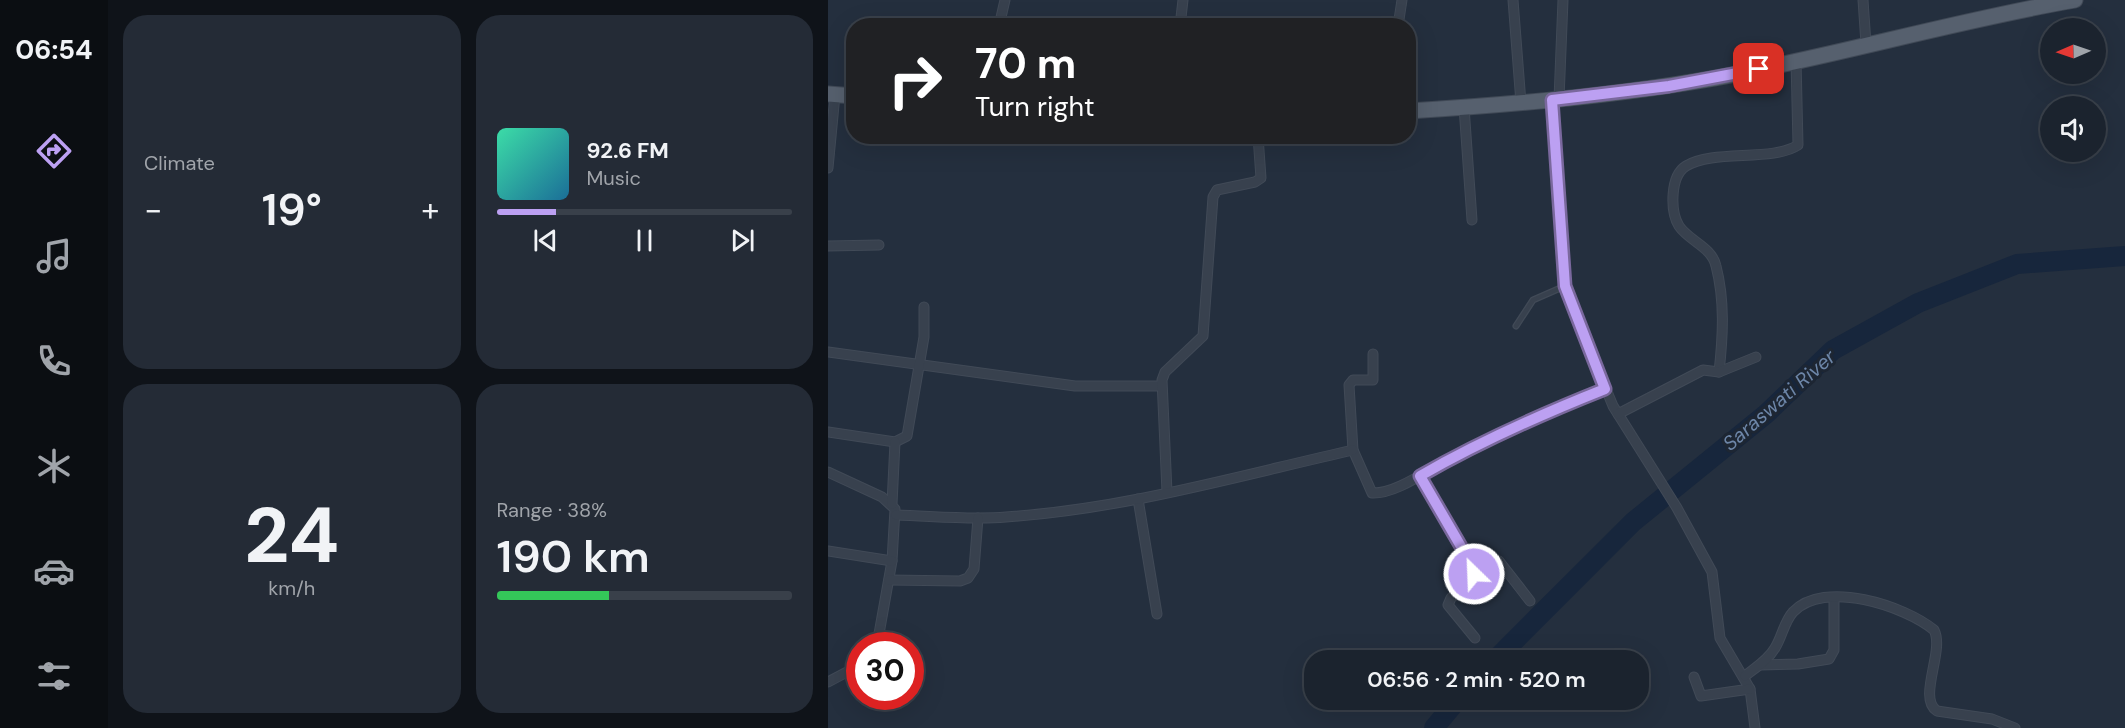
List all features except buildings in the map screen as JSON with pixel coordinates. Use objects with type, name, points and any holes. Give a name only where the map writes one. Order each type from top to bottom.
[{"type":"main road","points":[[1416,110],[1521,103],[1669,86],[1796,60],[1983,17],[2072,0]]},
{"type":"street","points":[[1001,18],[1005,0]]},
{"type":"street","points":[[1181,18],[1183,0]]},
{"type":"street","points":[[1399,18],[1402,0]]},
{"type":"street","points":[[1513,0],[1521,103]]},
{"type":"street","points":[[1563,0],[1556,99],[1565,286],[1605,389],[1659,482],[1677,508],[1712,572],[1720,638],[1745,676],[1750,690],[1755,728]]},
{"type":"street","points":[[1863,0],[1866,44]]},
{"type":"street","points":[[1719,372],[1723,324],[1716,266],[1712,256],[1678,225],[1674,202],[1675,180],[1681,170],[1697,161],[1784,150],[1798,145],[1796,60]]},
{"type":"street","points":[[828,168],[832,94]]},
{"type":"street","points":[[1464,107],[1472,220]]},
{"type":"street","points":[[1167,492],[1161,386],[1165,372],[1200,339],[1204,332],[1212,197],[1217,190],[1258,181],[1261,174],[1259,144]]},
{"type":"street","points":[[828,246],[879,245]]},
{"type":"street","points":[[828,432],[895,442],[907,436],[920,366],[924,307]]},
{"type":"street","points":[[828,352],[1075,386],[1161,386]]},
{"type":"street","points":[[1373,354],[1373,380],[1353,380],[1349,386],[1353,450],[1372,493],[1420,476],[1451,458],[1558,407],[1605,389]]},
{"type":"street","points":[[1618,414],[1703,370],[1719,372],[1756,357]]},
{"type":"street","points":[[880,632],[890,580],[896,514],[891,504],[895,442]]},
{"type":"street","points":[[896,514],[978,518],[1050,513],[1138,499],[1353,450]]},
{"type":"street","points":[[828,472],[891,504]]},
{"type":"street","points":[[1420,476],[1470,562],[1474,570],[1472,580]]},
{"type":"street","points":[[1138,499],[1157,614]]},
{"type":"street","points":[[890,580],[960,581],[968,578],[974,569],[978,518]]},
{"type":"street","points":[[828,551],[892,561]]},
{"type":"street","points":[[1475,638],[1448,605],[1451,598],[1495,561],[1499,561],[1530,601]]},
{"type":"street","points":[[1745,676],[1760,665],[1775,648],[1786,623],[1796,609],[1807,603],[1834,598],[1866,598],[1929,626],[1937,635],[1929,698],[1932,708],[1937,711],[2001,721],[2015,728]]},
{"type":"street","points":[[1760,665],[1798,664],[1829,659],[1834,650],[1834,598]]},
{"type":"street","points":[[828,682],[846,672]]},
{"type":"street","points":[[1694,677],[1701,696],[1750,690]]},
{"type":"lane","points":[[1516,326],[1533,300],[1565,286]]},
{"type":"waterway","name":"Saraswati River","points":[[1505,650],[1633,522],[1766,414],[1833,350],[1918,303],[2017,264],[2125,256]]},
{"type":"waterway","name":"Saraswati River","points":[[1434,728],[1449,710]]},
{"type":"route","points":[[1474,574],[1470,562],[1420,476],[1451,458],[1558,407],[1605,389],[1565,286],[1552,100],[1669,86],[1759,69]]}]
